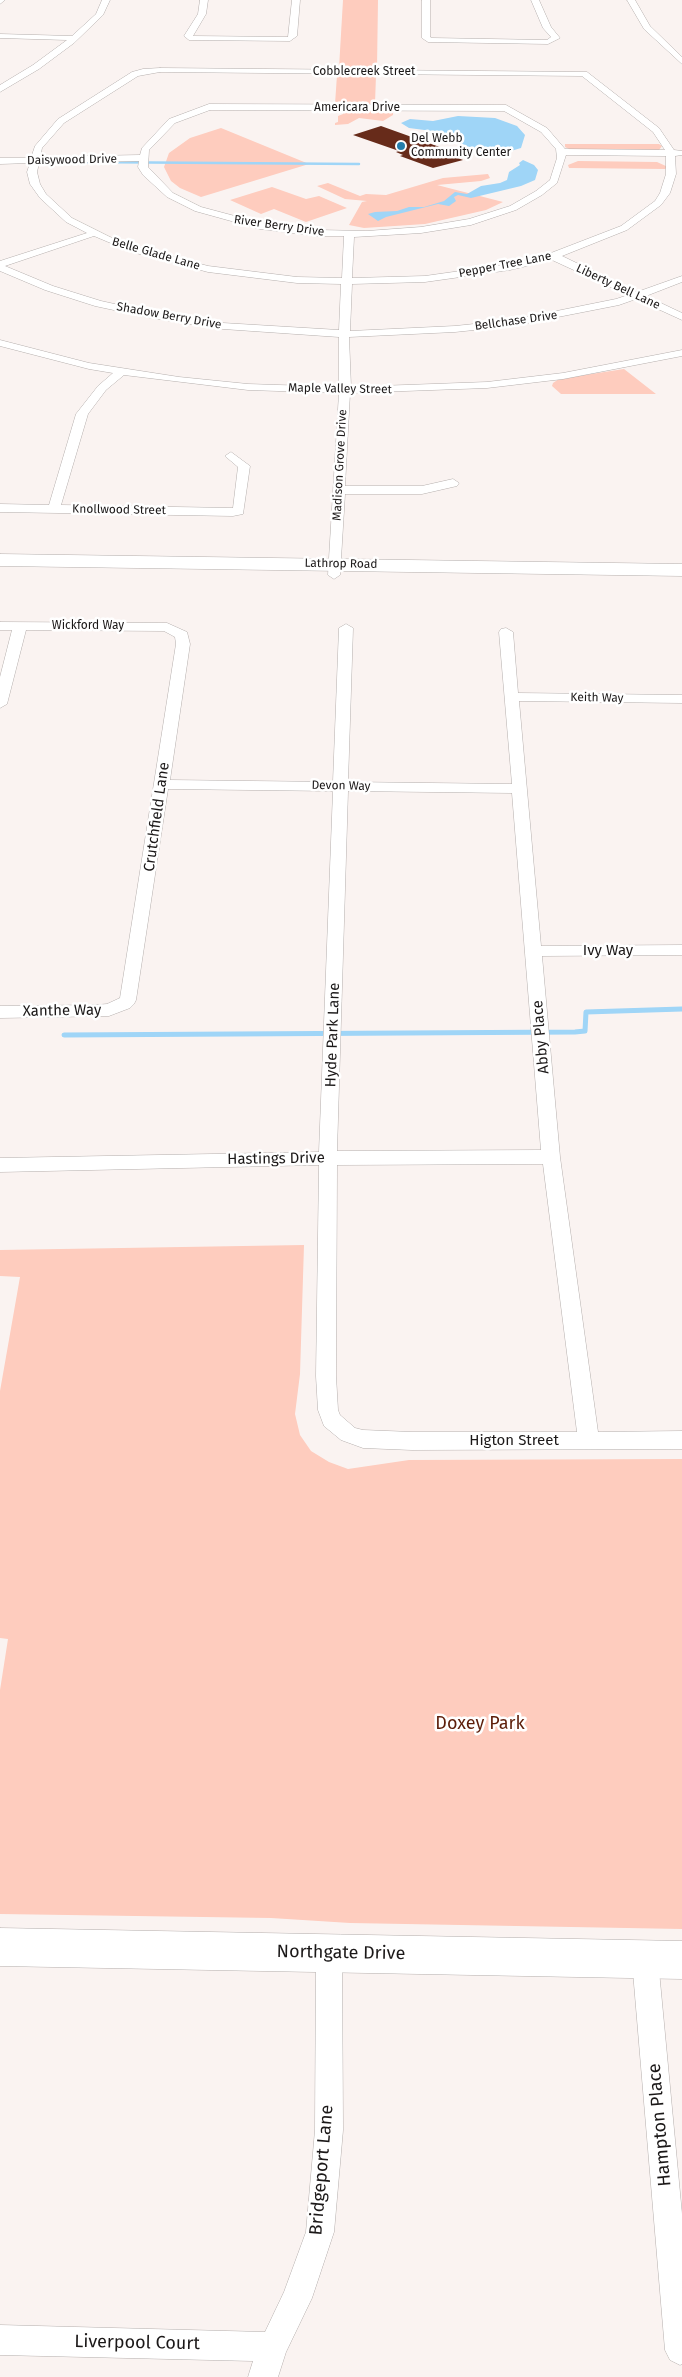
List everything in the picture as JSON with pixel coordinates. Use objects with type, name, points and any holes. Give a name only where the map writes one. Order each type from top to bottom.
[{"type":"main road","name":"Lathrop Road","points":[[0,560],[682,579]]},
{"type":"main road","name":"Lathrop Road","points":[[0,571],[682,570]]},
{"type":"main road","name":"Northgate Drive","points":[[0,1946],[682,1960]]},
{"type":"street","points":[[0,89],[36,67],[74,38],[100,15],[106,0]]},
{"type":"street","points":[[204,0],[202,14],[188,36],[192,38],[290,39],[293,36],[296,0]]},
{"type":"street","points":[[426,0],[426,38],[431,40],[548,42],[556,38],[547,28],[535,0]]},
{"type":"street","points":[[631,0],[647,27],[682,62]]},
{"type":"street","points":[[0,36],[74,38]]},
{"type":"street","name":"Cobblecreek Street","points":[[33,160],[38,148],[61,121],[143,70],[584,74],[656,130],[675,157]]},
{"type":"street","name":"Americara Drive","points":[[144,158],[150,143],[172,121],[209,107],[506,108],[544,130],[553,138],[562,155]]},
{"type":"street","points":[[562,155],[675,157],[682,153]]},
{"type":"street","name":"River Berry Drive","points":[[144,158],[143,166],[151,180],[170,195],[198,209],[260,226],[300,232],[349,234],[421,230],[462,224],[489,216],[526,202],[550,185],[562,155]]},
{"type":"street","name":"Pepper Tree Lane","points":[[346,281],[425,279],[510,267],[553,256],[617,232],[650,209],[665,193],[675,157]]},
{"type":"street","name":"Daisywood Drive","points":[[0,161],[144,158]]},
{"type":"street","name":"Belle Glade Lane","points":[[33,160],[32,172],[35,184],[43,196],[69,220],[136,250],[208,269],[280,278],[346,281]]},
{"type":"street","points":[[0,266],[95,233]]},
{"type":"street","name":"Madison Grove Drive","points":[[334,570],[345,390],[344,334],[349,234]]},
{"type":"street","name":"Liberty Bell Lane","points":[[553,256],[682,318]]},
{"type":"street","name":"Shadow Berry Drive","points":[[0,266],[49,288],[99,304],[151,315],[231,327],[344,334]]},
{"type":"street","name":"Bellchase Drive","points":[[344,334],[455,330],[512,323],[571,313],[637,296],[682,279]]},
{"type":"street","name":"Maple Valley Street","points":[[2,346],[89,366],[179,380],[248,387],[345,390],[394,390],[487,385],[563,376],[682,353]]},
{"type":"street","points":[[54,509],[82,414],[102,388],[122,371]]},
{"type":"street","points":[[231,456],[244,466],[239,511]]},
{"type":"street","points":[[339,490],[422,490],[453,483]]},
{"type":"street","name":"Knollwood Street","points":[[0,508],[239,511]]},
{"type":"street","name":"Wickford Way","points":[[0,626],[150,626],[176,630]]},
{"type":"street","points":[[0,704],[20,626]]},
{"type":"street","name":"Hyde Park Lane","points":[[346,628],[328,1158],[326,1376],[328,1410],[331,1420],[348,1434]]},
{"type":"street","name":"Crutchfield Lane","points":[[124,1004],[128,1000],[132,985],[183,644],[182,634],[176,630]]},
{"type":"street","name":"Abby Place","points":[[506,632],[551,1157],[589,1440]]},
{"type":"street","name":"Keith Way","points":[[512,697],[682,699]]},
{"type":"street","name":"Devon Way","points":[[162,784],[520,789]]},
{"type":"street","name":"Ivy Way","points":[[534,951],[682,950]]},
{"type":"street","name":"Xanthe Way","points":[[0,1012],[96,1011],[109,1010],[124,1004]]},
{"type":"street","name":"Hastings Drive","points":[[0,1165],[328,1158],[551,1157]]},
{"type":"street","name":"Higton Street","points":[[348,1434],[363,1439],[412,1442],[682,1440]]},
{"type":"street","name":"Bridgeport Lane","points":[[263,2377],[273,2347],[297,2298],[320,2232],[329,2130],[329,1952]]},
{"type":"street","name":"Hampton Place","points":[[645,1960],[680,2350]]},
{"type":"street","name":"Liverpool Court","points":[[0,2340],[273,2347]]},
{"type":"green space","points":[[343,0],[378,0],[377,68],[339,68]]},
{"type":"green space","points":[[337,75],[376,75],[375,104],[335,104]]},
{"type":"green space","points":[[343,110],[393,111],[393,115],[383,121],[359,118],[348,124],[335,125],[338,122],[338,116],[343,114]]},
{"type":"green space","points":[[221,128],[309,164],[201,197],[180,188],[171,181],[164,167],[169,153],[190,138]]},
{"type":"green space","points":[[565,144],[659,144],[662,146],[659,150],[571,150],[565,147]]},
{"type":"green space","points":[[578,161],[657,162],[668,167],[665,169],[569,168],[568,165]]},
{"type":"green space","points":[[488,174],[490,178],[481,181],[437,185],[503,202],[486,210],[425,224],[364,228],[349,225],[362,202],[367,201],[345,199],[317,186],[328,183],[360,196],[366,194],[386,195],[443,178]]},
{"type":"green space","points":[[272,187],[306,199],[319,196],[347,208],[306,222],[274,209],[261,214],[230,200]]},
{"type":"green space","points":[[624,369],[656,394],[561,394],[552,386],[559,379]]},
{"type":"green space","name":"Doxey Park","points":[[304,1245],[300,1374],[295,1414],[300,1435],[311,1451],[329,1462],[348,1469],[409,1460],[682,1459],[682,1929],[350,1923],[271,1918],[0,1914],[0,1690],[8,1639],[0,1638],[0,1391],[20,1277],[0,1276],[0,1250]]},
{"type":"water","points":[[458,116],[495,118],[517,126],[525,135],[521,148],[494,156],[483,155],[474,152],[463,144],[437,138],[436,134],[432,131],[409,128],[401,123],[410,119],[433,121]]},
{"type":"water","points":[[523,160],[534,165],[538,170],[535,180],[521,186],[471,198],[458,195],[454,197],[456,201],[449,206],[438,204],[386,217],[378,221],[368,214],[397,211],[409,207],[424,207],[444,201],[455,192],[467,194],[481,186],[500,183],[507,180],[509,172],[520,165],[519,163]]},
{"type":"building","name":"Del Webb Community Center","points":[[381,126],[448,150],[442,152],[463,160],[433,168],[400,156],[403,155],[396,152],[399,151],[353,135]]},
{"type":"waterway","points":[[81,162],[359,164]]},
{"type":"waterway","points":[[64,1035],[575,1032],[585,1031],[586,1012],[682,1009]]},
{"type":"place","name":"Del Webb Community Center","points":[[401,146]]}]
